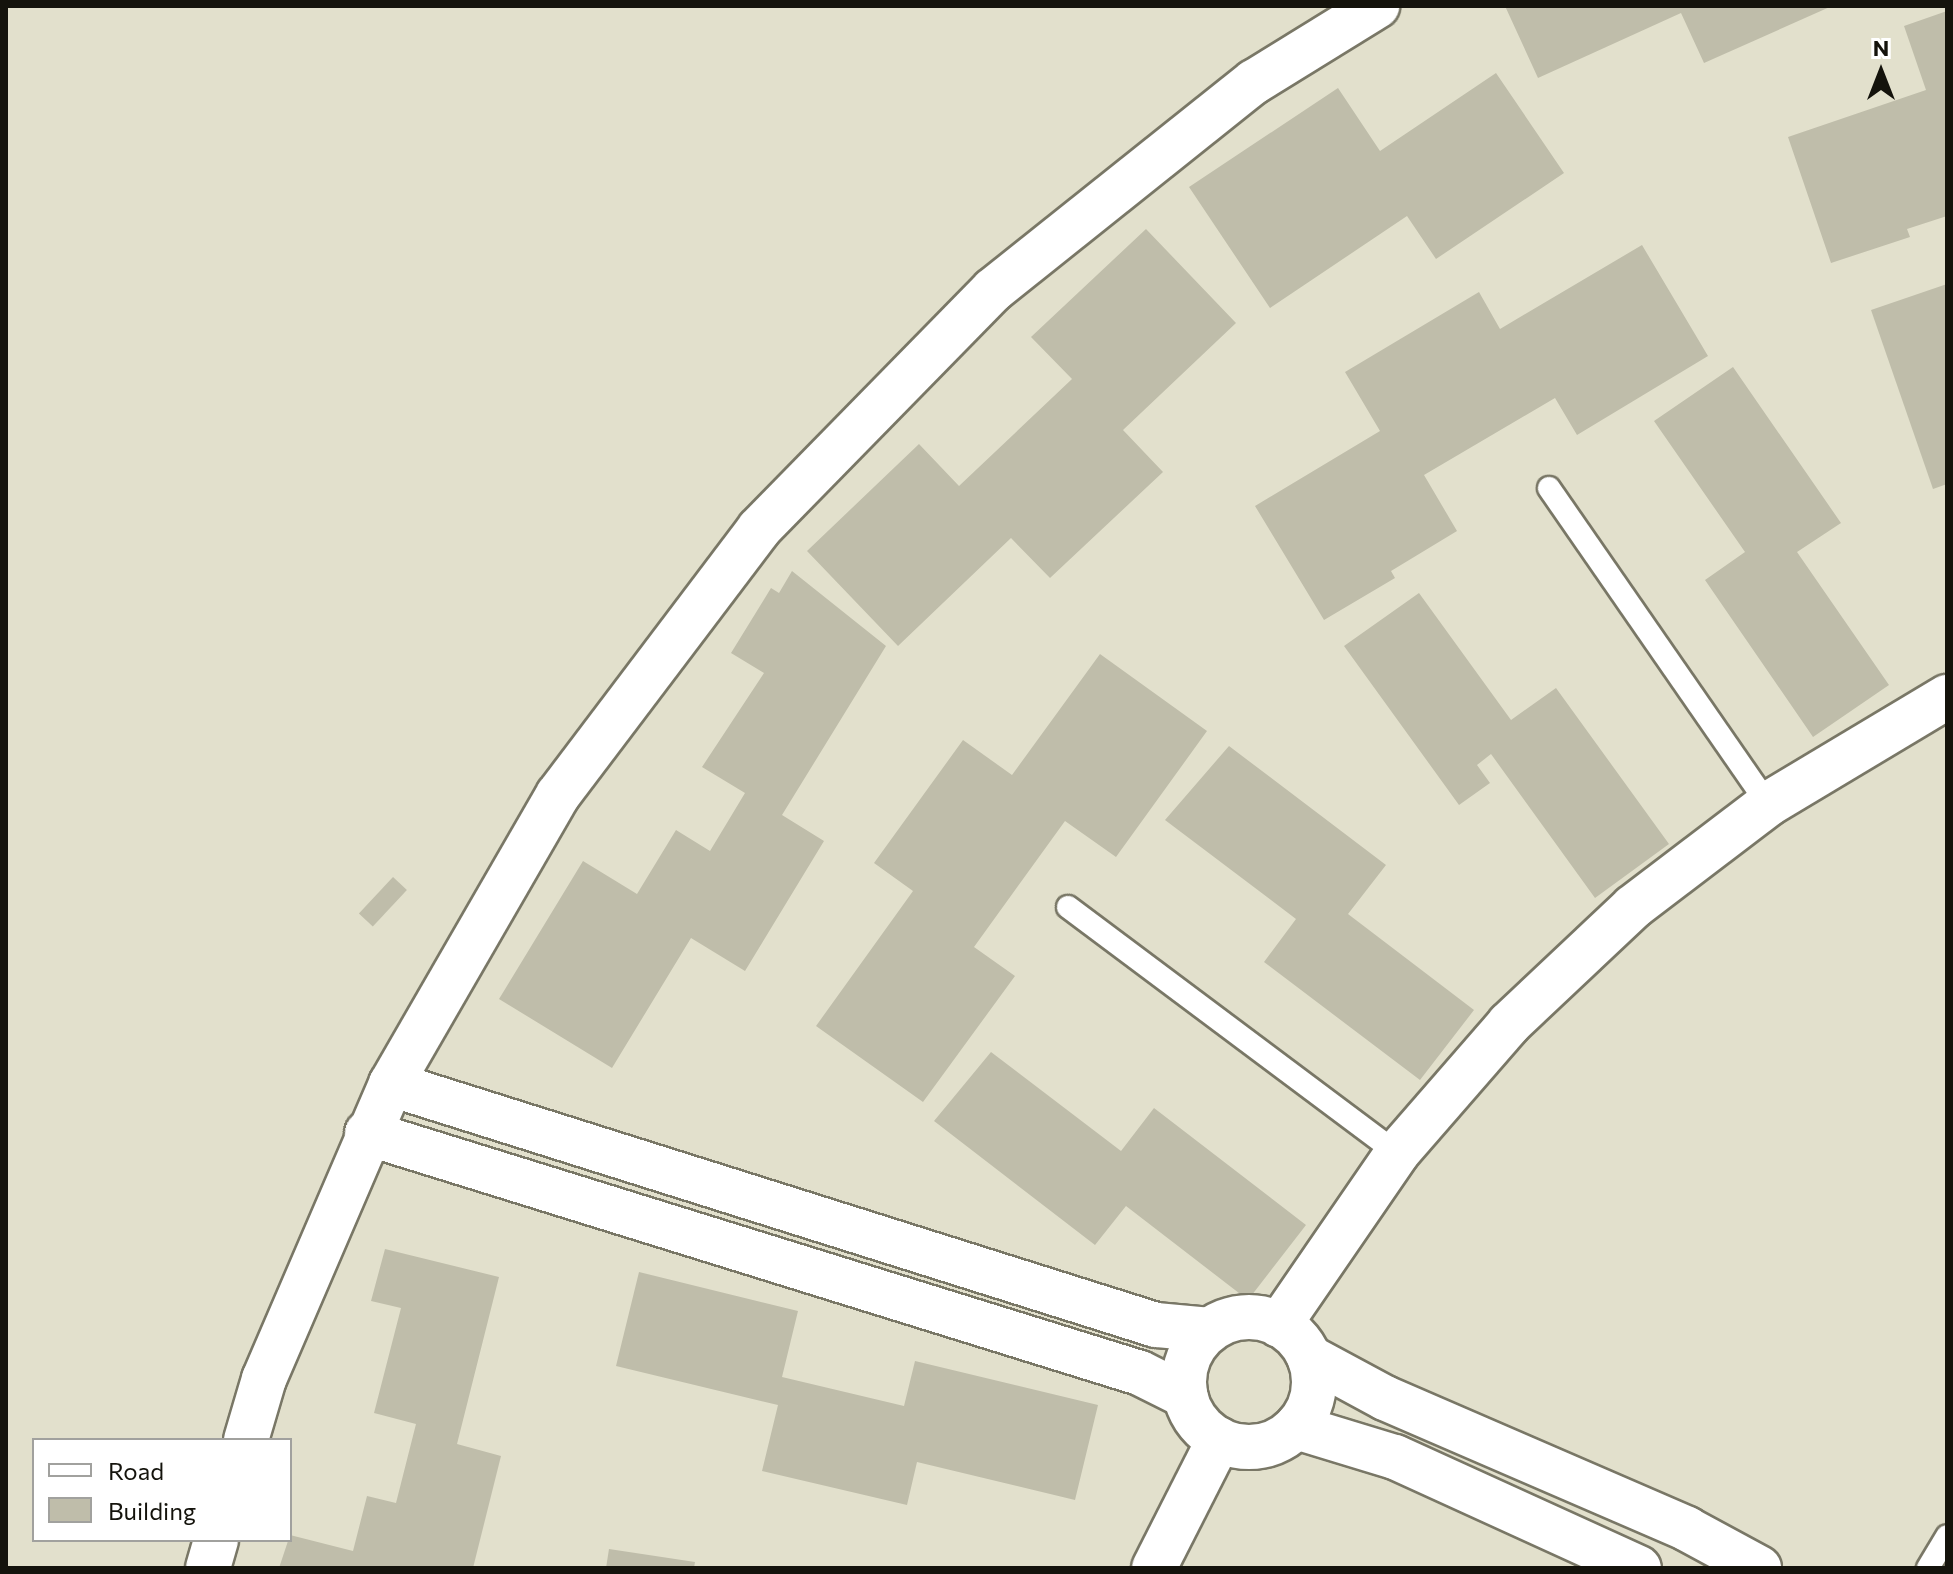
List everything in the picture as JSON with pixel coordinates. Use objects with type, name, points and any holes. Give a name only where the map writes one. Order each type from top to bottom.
[{"type":"street","points":[[247,1438],[264,1379],[367,1133],[391,1084],[558,795],[759,529],[993,290],[1254,82],[1377,6]]},
{"type":"street","points":[[1279,1325],[1397,1153],[1509,1024],[1610,929],[1768,804],[1947,697]]},
{"type":"street","points":[[391,1084],[1156,1325],[1210,1330],[1243,1318],[1279,1325],[1309,1357],[1385,1398],[1687,1529],[1759,1568]]},
{"type":"street","points":[[367,1133],[1140,1373],[1186,1396]]},
{"type":"street","points":[[1210,1330],[1191,1353],[1186,1396],[1198,1422],[1219,1440],[1260,1446],[1296,1427],[1314,1386],[1309,1357]]},
{"type":"street","points":[[1296,1427],[1395,1457],[1639,1568]]},
{"type":"street","points":[[1154,1568],[1219,1440]]},
{"type":"street","points":[[208,1568],[215,1542]]},
{"type":"lane","points":[[1549,488],[1768,804]]},
{"type":"lane","points":[[1068,907],[1397,1153]]},
{"type":"lane","points":[[1928,1568],[1947,1536]]},
{"type":"building","points":[[1505,6],[1832,6],[1704,63],[1681,13],[1538,78]]},
{"type":"building","points":[[1947,11],[1947,216],[1907,229],[1910,237],[1831,263],[1788,137],[1926,90],[1904,26]]},
{"type":"building","points":[[1496,73],[1564,173],[1436,259],[1407,216],[1270,308],[1189,187],[1338,88],[1380,151]]},
{"type":"building","points":[[1146,229],[1236,323],[1123,430],[1163,472],[1050,578],[1011,538],[898,646],[807,551],[919,444],[959,486],[1072,379],[1031,337]]},
{"type":"building","points":[[1642,245],[1708,356],[1577,435],[1555,398],[1424,475],[1457,531],[1391,571],[1395,578],[1324,620],[1255,506],[1380,431],[1345,372],[1479,292],[1500,329]]},
{"type":"building","points":[[1947,284],[1947,484],[1933,489],[1871,310]]},
{"type":"building","points":[[1733,367],[1841,523],[1797,552],[1889,685],[1813,737],[1705,580],[1745,552],[1654,421]]},
{"type":"building","points":[[792,571],[886,646],[782,815],[824,841],[745,971],[691,938],[612,1068],[499,999],[583,861],[637,894],[676,830],[710,851],[745,793],[702,767],[764,673],[731,653],[771,588],[779,593]]},
{"type":"building","points":[[1419,593],[1511,720],[1556,688],[1669,844],[1595,898],[1491,754],[1477,765],[1490,783],[1459,805],[1344,646]]},
{"type":"building","points":[[1100,654],[1207,731],[1116,857],[1065,821],[974,947],[1015,976],[923,1102],[816,1026],[913,891],[874,863],[963,740],[1012,775]]},
{"type":"building","points":[[1229,746],[1386,865],[1348,914],[1474,1010],[1420,1080],[1264,962],[1296,919],[1165,820]]},
{"type":"building","points":[[393,877],[407,890],[373,927],[359,914]]},
{"type":"building","points":[[991,1052],[1121,1151],[1154,1108],[1306,1225],[1248,1300],[1126,1206],[1095,1245],[934,1121]]},
{"type":"building","points":[[385,1249],[499,1277],[457,1444],[501,1456],[473,1568],[279,1568],[288,1542],[292,1542],[292,1536],[353,1551],[367,1496],[396,1503],[416,1424],[374,1413],[401,1308],[371,1301]]},
{"type":"building","points":[[639,1272],[798,1311],[782,1377],[904,1406],[915,1361],[1098,1405],[1075,1500],[917,1462],[907,1505],[762,1471],[778,1405],[616,1366]]},
{"type":"building","points":[[609,1549],[695,1562],[694,1568],[606,1568]]}]
